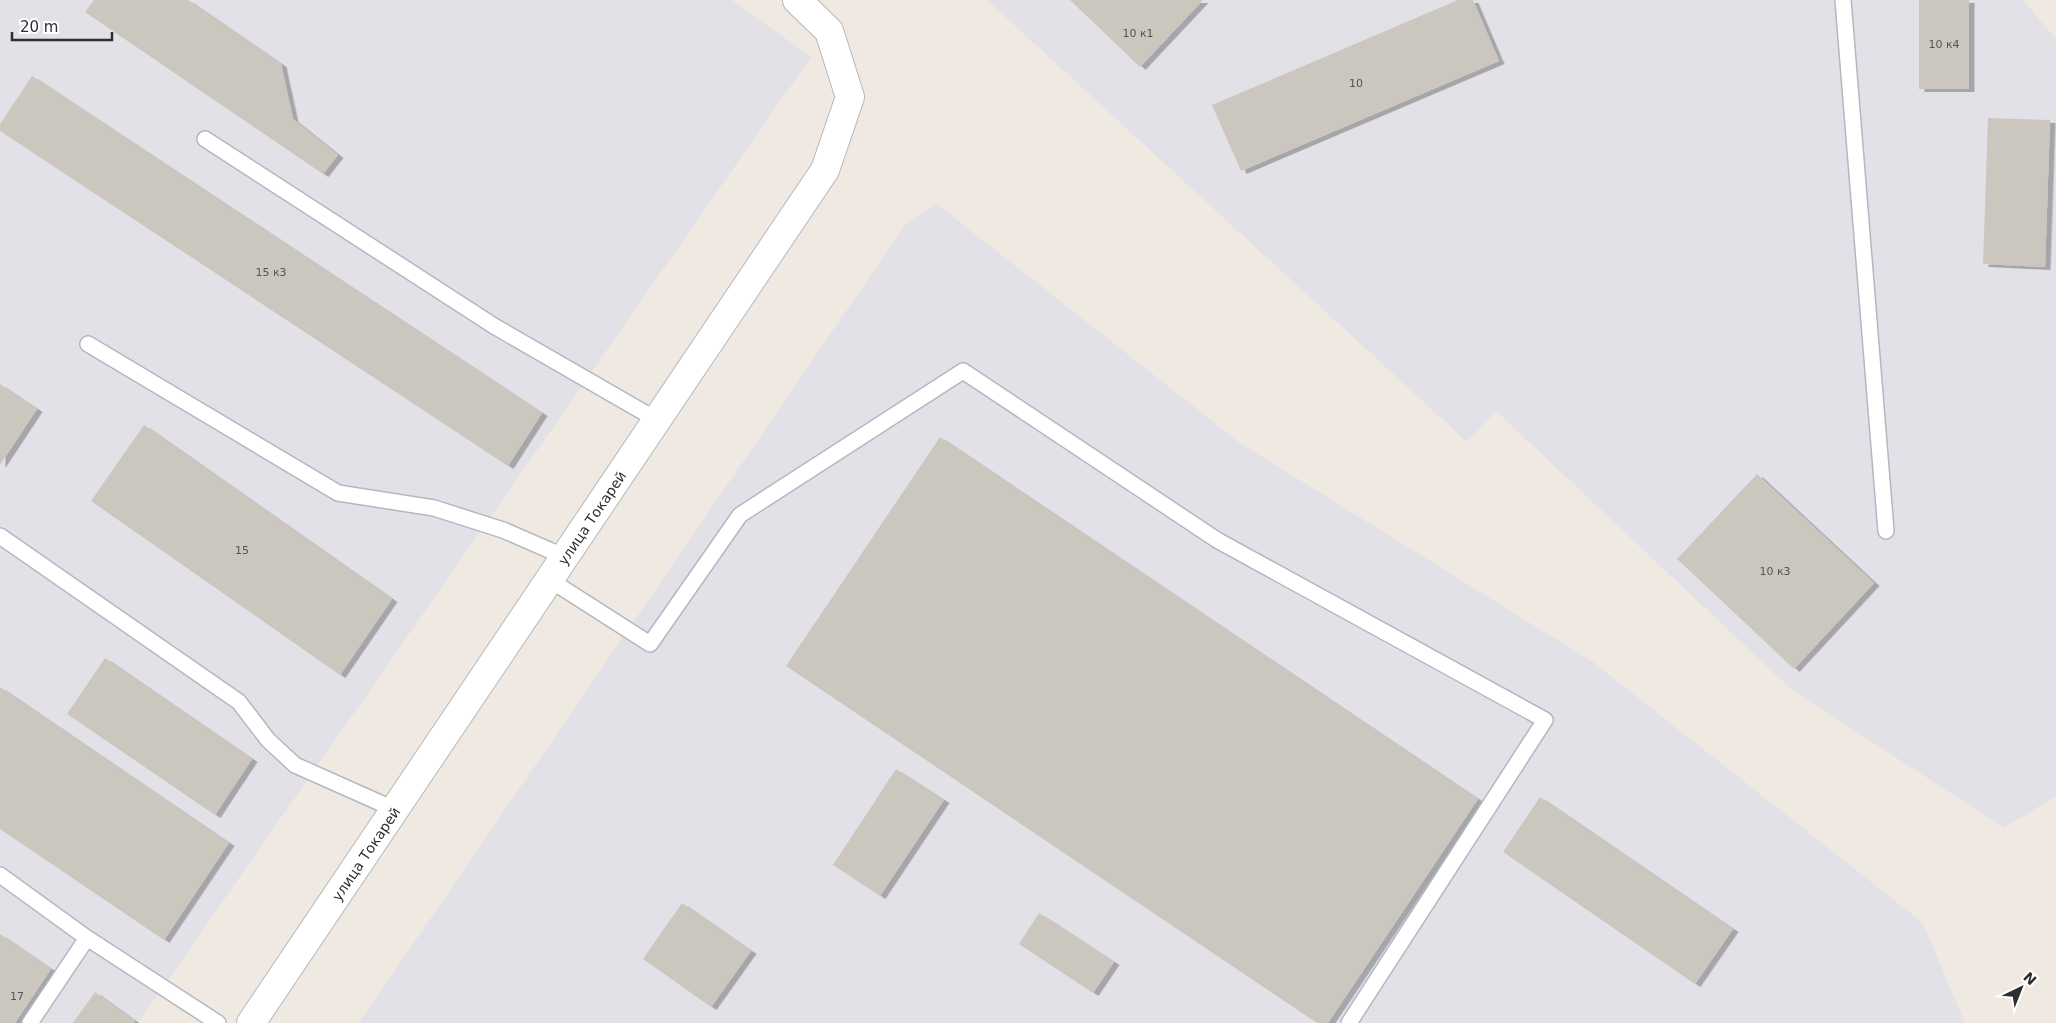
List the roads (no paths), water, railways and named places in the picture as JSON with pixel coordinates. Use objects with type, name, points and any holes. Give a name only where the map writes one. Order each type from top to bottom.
[{"type":"street","name":"улица Токарей","points":[[252,1023],[825,170],[850,97],[828,31],[797,0]]},
{"type":"lane","points":[[1843,0],[1886,531]]},
{"type":"lane","points":[[205,139],[494,326],[657,420]]},
{"type":"lane","points":[[88,344],[338,493],[434,508],[503,530],[565,557]]},
{"type":"lane","points":[[550,580],[650,644],[740,515],[963,371],[1217,540],[1545,720],[1349,1023]]},
{"type":"lane","points":[[0,536],[239,702],[268,740],[295,765],[396,810]]},
{"type":"lane","points":[[0,874],[86,938],[218,1023]]},
{"type":"lane","points":[[30,1023],[86,938]]}]
